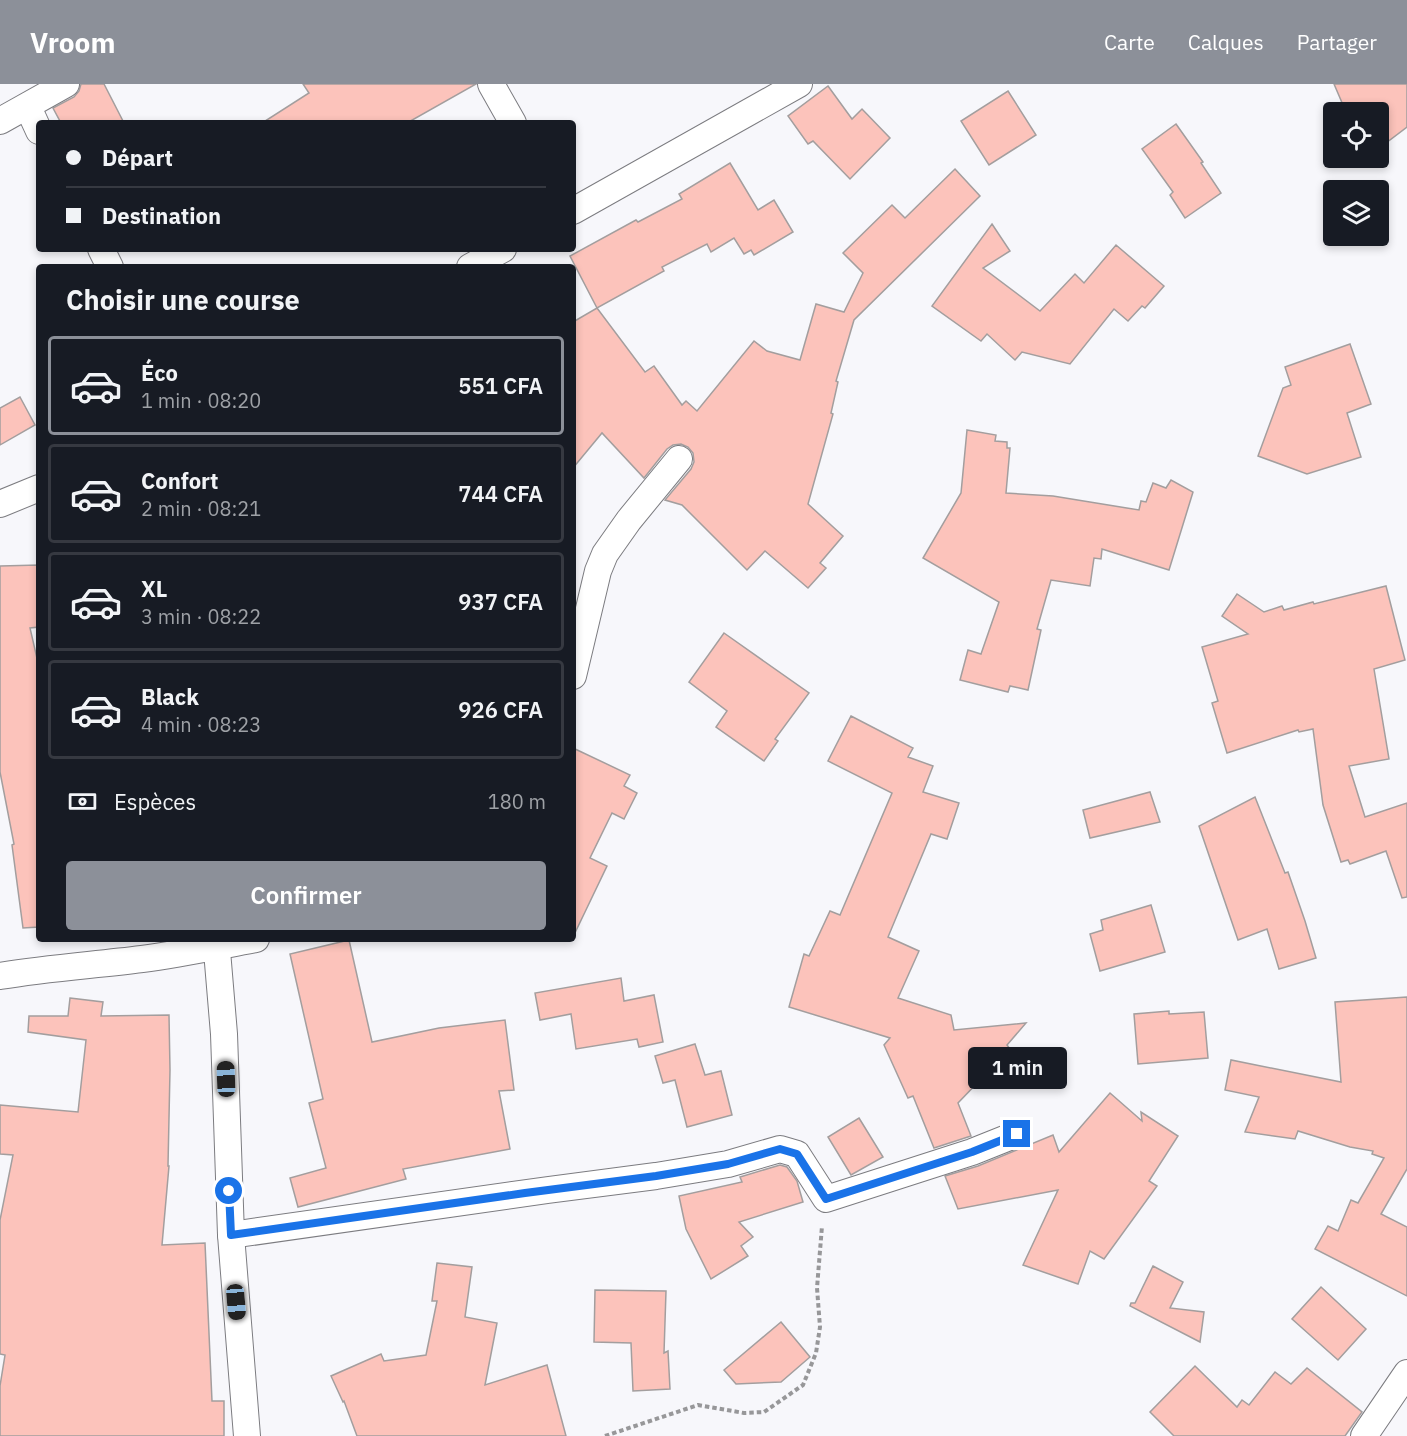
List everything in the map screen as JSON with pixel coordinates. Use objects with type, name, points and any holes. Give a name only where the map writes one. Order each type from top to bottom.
[{"type":"street","points":[[0,121],[66,84]]},
{"type":"street","points":[[491,84],[511,120]]},
{"type":"street","points":[[576,209],[799,84]]},
{"type":"street","points":[[28,107],[36,124]]},
{"type":"street","points":[[476,264],[498,252]]},
{"type":"street","points":[[576,663],[604,554],[679,459]]},
{"type":"street","points":[[0,504],[36,489]]},
{"type":"street","points":[[0,976],[45,968],[141,959],[216,943],[224,1034],[231,1235],[247,1436]]},
{"type":"street","points":[[231,1235],[656,1176],[728,1164],[780,1149],[797,1154],[826,1199],[972,1152],[1017,1134]]},
{"type":"street","points":[[1364,1436],[1407,1374]]},
{"type":"path","points":[[605,1436],[698,1406],[744,1413],[764,1412],[803,1386],[816,1353],[820,1327],[817,1288],[826,1199]]},
{"type":"building","points":[[81,84],[104,84],[122,120],[59,120],[53,108],[74,97]]},
{"type":"building","points":[[303,84],[476,84],[412,120],[267,120],[309,93]]},
{"type":"building","points":[[1334,84],[1407,84],[1407,127],[1389,141],[1389,102],[1342,102]]},
{"type":"building","points":[[828,86],[852,119],[862,109],[890,138],[850,179],[813,141],[808,144],[788,116]]},
{"type":"building","points":[[1008,91],[1036,135],[989,165],[961,121]]},
{"type":"building","points":[[1176,124],[1203,162],[1201,163],[1221,193],[1185,218],[1170,195],[1173,192],[1142,149]]},
{"type":"building","points":[[730,163],[758,210],[774,200],[793,232],[754,255],[751,250],[744,254],[734,238],[711,252],[707,244],[662,267],[664,271],[597,308],[570,256],[636,220],[638,222],[682,199],[679,194]]},
{"type":"building","points":[[955,169],[980,196],[854,320],[836,381],[838,382],[831,413],[833,414],[808,504],[843,536],[820,563],[826,568],[808,588],[765,551],[747,570],[682,505],[665,500],[691,469],[694,462],[693,453],[688,447],[681,444],[667,449],[644,478],[602,433],[576,464],[576,320],[597,308],[645,372],[654,366],[682,405],[686,401],[697,411],[754,341],[767,351],[800,360],[816,304],[844,312],[863,273],[843,253],[892,205],[905,218]]},
{"type":"building","points":[[992,224],[1010,251],[983,268],[1040,311],[1075,274],[1084,283],[1116,245],[1164,286],[1145,308],[1142,306],[1128,321],[1114,309],[1070,364],[1022,352],[1015,360],[987,334],[981,341],[932,306]]},
{"type":"building","points":[[1350,344],[1371,404],[1347,413],[1361,457],[1307,474],[1258,456],[1283,388],[1291,385],[1285,367]]},
{"type":"building","points":[[20,397],[35,425],[0,445],[0,408]]},
{"type":"building","points":[[967,430],[996,435],[995,441],[1007,442],[1007,448],[1010,448],[1006,493],[1053,496],[1139,510],[1141,501],[1146,502],[1153,483],[1166,488],[1171,480],[1193,492],[1169,570],[1102,549],[1101,559],[1094,558],[1090,586],[1051,580],[1037,629],[1041,630],[1028,690],[1010,686],[1008,692],[960,680],[968,650],[981,654],[999,602],[923,558],[961,493]]},
{"type":"building","points":[[36,565],[36,627],[30,628],[36,654],[36,927],[23,928],[12,845],[14,844],[0,772],[0,566]]},
{"type":"building","points":[[1386,586],[1405,660],[1374,669],[1389,759],[1349,766],[1365,817],[1407,803],[1407,897],[1402,898],[1386,851],[1350,864],[1348,860],[1341,862],[1323,805],[1313,729],[1299,732],[1298,730],[1227,753],[1212,703],[1218,701],[1202,647],[1248,634],[1222,616],[1237,594],[1264,612],[1282,606],[1284,610],[1313,602],[1314,604]]},
{"type":"building","points":[[724,633],[809,693],[775,739],[778,741],[764,761],[716,727],[727,711],[689,682]]},
{"type":"building","points":[[851,716],[913,748],[908,757],[933,766],[923,792],[959,803],[947,839],[931,834],[888,937],[919,951],[898,998],[951,1015],[954,1030],[1026,1023],[1007,1045],[1010,1049],[958,1103],[971,1136],[934,1148],[913,1096],[908,1098],[884,1045],[890,1038],[789,1007],[804,954],[809,956],[830,911],[840,915],[892,793],[828,761]]},
{"type":"building","points":[[576,749],[630,775],[624,786],[637,793],[624,819],[612,813],[590,858],[607,866],[576,931]]},
{"type":"building","points":[[1150,792],[1160,822],[1090,838],[1083,810]]},
{"type":"building","points":[[1255,797],[1285,873],[1288,872],[1316,958],[1279,969],[1267,929],[1238,940],[1199,826]]},
{"type":"building","points":[[1151,905],[1165,952],[1100,971],[1090,934],[1103,930],[1101,920]]},
{"type":"building","points":[[349,942],[372,1042],[439,1028],[505,1020],[514,1090],[499,1091],[510,1149],[403,1169],[406,1179],[298,1207],[290,1178],[326,1168],[309,1103],[323,1099],[290,954]]},
{"type":"building","points":[[621,978],[624,1001],[654,995],[663,1042],[639,1047],[637,1039],[576,1049],[571,1014],[540,1020],[535,993]]},
{"type":"building","points":[[1407,997],[1407,1169],[1381,1214],[1407,1227],[1407,1296],[1315,1249],[1328,1226],[1338,1231],[1351,1200],[1358,1203],[1384,1158],[1372,1154],[1373,1151],[1350,1147],[1298,1131],[1295,1139],[1245,1132],[1259,1097],[1225,1090],[1231,1060],[1341,1082],[1335,1002]]},
{"type":"building","points":[[70,998],[103,1002],[101,1016],[169,1015],[169,1166],[162,1245],[205,1243],[212,1401],[224,1401],[224,1436],[0,1436],[0,1386],[5,1355],[0,1354],[0,1220],[13,1155],[0,1154],[0,1105],[78,1112],[86,1040],[28,1032],[29,1016],[68,1016]]},
{"type":"building","points":[[1169,1011],[1169,1014],[1204,1012],[1208,1058],[1138,1064],[1134,1014]]},
{"type":"building","points":[[695,1044],[705,1075],[721,1071],[732,1115],[687,1127],[675,1080],[663,1083],[655,1056]]},
{"type":"building","points":[[1110,1093],[1142,1121],[1141,1112],[1178,1136],[1149,1181],[1157,1186],[1104,1259],[1090,1251],[1078,1284],[1023,1265],[1058,1190],[958,1209],[945,1176],[978,1166],[1053,1135],[1059,1152]]},
{"type":"building","points":[[859,1118],[883,1157],[851,1175],[828,1137]]},
{"type":"building","points":[[780,1165],[787,1167],[797,1181],[803,1202],[739,1222],[753,1237],[741,1246],[748,1256],[711,1279],[686,1229],[679,1196],[742,1182],[740,1177]]},
{"type":"building","points":[[437,1263],[472,1267],[465,1317],[497,1323],[485,1385],[547,1365],[566,1436],[357,1436],[344,1401],[331,1376],[381,1354],[384,1361],[426,1355],[437,1301],[432,1301]]},
{"type":"building","points":[[1153,1266],[1183,1282],[1170,1308],[1204,1312],[1200,1342],[1130,1306],[1131,1303],[1135,1303]]},
{"type":"building","points":[[1321,1287],[1366,1329],[1338,1360],[1292,1319]]},
{"type":"building","points":[[595,1290],[666,1291],[664,1353],[668,1351],[670,1389],[633,1391],[631,1343],[594,1342]]},
{"type":"building","points":[[781,1322],[810,1357],[781,1382],[736,1384],[724,1370]]},
{"type":"building","points":[[1195,1366],[1237,1407],[1242,1400],[1249,1405],[1275,1372],[1291,1384],[1307,1368],[1362,1412],[1345,1436],[1174,1436],[1150,1412]]},
{"type":"route","points":[[229,1191],[231,1235],[656,1176],[728,1164],[780,1149],[797,1154],[826,1199],[972,1152],[1017,1134]]}]
